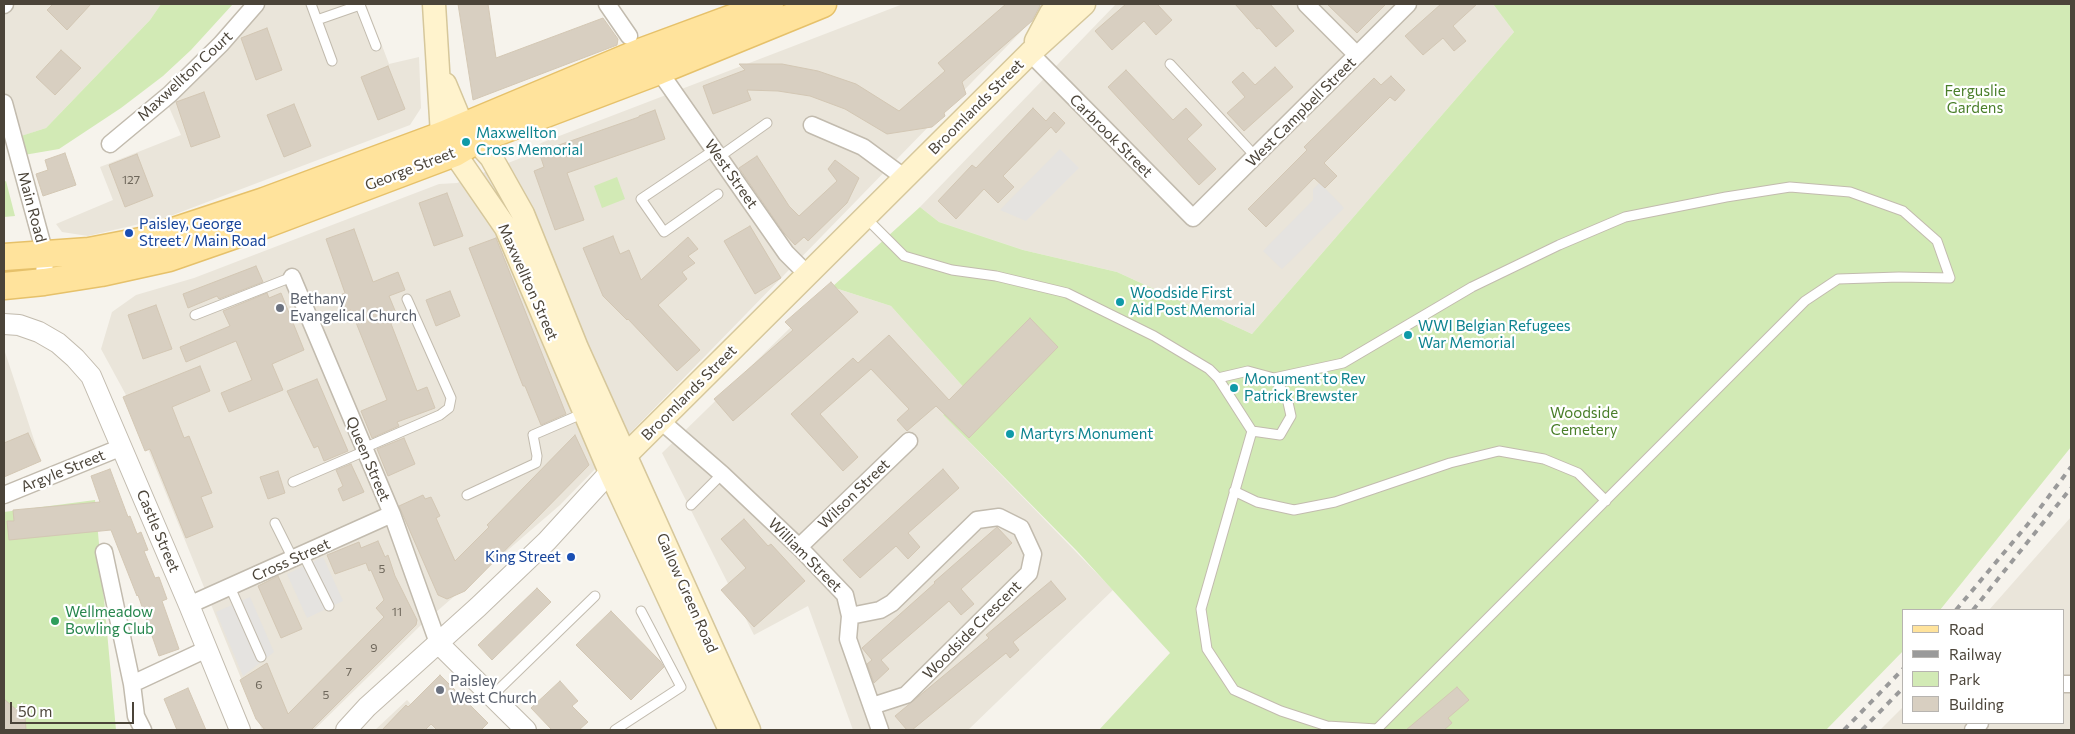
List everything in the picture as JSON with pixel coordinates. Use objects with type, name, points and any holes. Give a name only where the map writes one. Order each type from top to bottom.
[{"type":"main road","points":[[434,4],[438,69],[459,138]]},
{"type":"main road","name":"George Street","points":[[4,286],[101,273],[169,258],[267,224],[459,138],[640,52],[770,4]]},
{"type":"main road","name":"George Street","points":[[4,257],[89,251],[146,240],[659,71],[823,4]]},
{"type":"main road","name":"Broomlands Street","points":[[1030,53],[1051,13],[1060,4]]},
{"type":"main road","name":"Broomlands Street","points":[[610,472],[1030,53],[1084,4]]},
{"type":"main road","name":"Maxwellton Street","points":[[459,138],[506,228],[610,472]]},
{"type":"main road","name":"Maxwellton Street","points":[[459,138],[491,157],[523,214],[577,348],[626,455]]},
{"type":"main road","name":"Gallow Green Road","points":[[626,455],[698,621],[749,730]]},
{"type":"main road","name":"Gallow Green Road","points":[[610,472],[730,730]]},
{"type":"street","name":"Maxwellton Court","points":[[110,144],[170,94],[221,44],[256,4]]},
{"type":"street","points":[[607,4],[629,36]]},
{"type":"street","points":[[1306,4],[1357,55]]},
{"type":"street","name":"West Campbell Street","points":[[1193,218],[1256,158],[1408,4]]},
{"type":"street","name":"Carbrook Street","points":[[1030,53],[1193,218]]},
{"type":"street","name":"West Street","points":[[659,71],[786,253],[807,274]]},
{"type":"street","name":"Main Road","points":[[4,106],[44,254],[44,282]]},
{"type":"street","points":[[812,126],[863,147],[905,178]]},
{"type":"street","name":"Queen Street","points":[[292,277],[392,514],[438,643]]},
{"type":"street","name":"Castle Street","points":[[4,324],[19,325],[39,332],[58,343],[91,376],[240,730]]},
{"type":"street","name":"William Street","points":[[661,421],[722,474],[799,547],[845,596],[850,616],[848,639],[880,730]]},
{"type":"street","name":"Wilson Street","points":[[799,547],[909,441]]},
{"type":"street","name":"Argyle Street","points":[[4,495],[122,447]]},
{"type":"street","name":"Broomlands Street","points":[[346,730],[367,707],[478,607],[547,541],[610,472]]},
{"type":"street","name":"Cross Street","points":[[189,605],[392,514]]},
{"type":"street","name":"Woodside Crescent","points":[[850,616],[880,610],[892,603],[977,520],[999,517],[1021,528],[1033,554],[1029,573],[906,695],[872,706]]},
{"type":"street","points":[[104,552],[132,684],[136,716],[143,730]]},
{"type":"street","points":[[438,643],[526,730]]},
{"type":"street","points":[[132,684],[206,649]]},
{"type":"lane","points":[[311,4],[332,61]]},
{"type":"lane","points":[[317,20],[360,5],[376,46]]},
{"type":"lane","points":[[1170,64],[1256,158]]},
{"type":"lane","points":[[718,194],[664,232],[640,199],[767,123]]},
{"type":"lane","points":[[1218,378],[1248,371],[1274,378],[1343,363],[1472,287],[1560,244],[1625,218],[1726,197],[1790,187],[1850,192],[1903,211],[1937,241],[1950,278],[1838,279],[1805,301],[1377,729],[1327,726],[1281,711],[1234,690],[1207,650],[1201,609],[1252,431]]},
{"type":"lane","points":[[866,218],[904,256],[952,270],[996,276],[1067,292],[1154,336],[1209,369],[1218,378],[1252,431],[1280,435],[1291,416],[1287,398],[1274,378]]},
{"type":"lane","points":[[196,316],[292,277]]},
{"type":"lane","points":[[293,482],[440,415],[449,408],[451,398],[407,299]]},
{"type":"lane","points":[[467,495],[536,463],[537,456],[533,436],[584,412]]},
{"type":"lane","points":[[1234,491],[1257,502],[1294,510],[1335,502],[1450,463],[1499,451],[1544,460],[1578,473],[1606,501]]},
{"type":"lane","points":[[691,505],[722,474]]},
{"type":"lane","points":[[275,523],[329,606]]},
{"type":"lane","points":[[230,587],[260,657]]},
{"type":"lane","points":[[492,696],[595,596]]},
{"type":"lane","points":[[615,730],[681,688],[641,611]]},
{"type":"shaded area","points":[[4,4],[161,4],[150,20],[46,128],[4,142]]},
{"type":"shaded area","points":[[265,4],[366,4],[389,64],[419,57],[421,108],[410,125],[165,218],[88,236],[62,232],[56,224],[113,200],[100,167],[181,135],[169,107],[238,37]]},
{"type":"shaded area","points":[[903,4],[1047,5],[560,505],[421,625],[314,730],[262,730],[126,395],[101,349],[112,312],[136,295],[194,278],[439,184],[457,183],[531,154],[541,143]]},
{"type":"shaded area","points":[[1116,4],[1493,4],[1514,32],[1252,334],[1117,272],[1023,250],[939,222],[920,207]]},
{"type":"shaded area","points":[[1060,149],[1079,168],[1026,221],[1000,210]]},
{"type":"shaded area","points":[[1320,183],[1344,208],[1282,269],[1263,251],[1313,200],[1313,189]]},
{"type":"shaded area","points":[[832,287],[891,306],[966,390],[943,415],[1113,590],[968,730],[853,730],[808,606],[754,635],[662,453]]},
{"type":"shaded area","points":[[4,349],[41,461],[4,477]]},
{"type":"shaded area","points":[[2071,517],[2071,730],[1880,730],[1902,708],[1902,724],[2065,724],[2065,609],[1990,609]]},
{"type":"shaded area","points":[[323,557],[343,601],[307,618],[287,574]]},
{"type":"shaded area","points":[[250,597],[274,652],[243,676],[216,612]]},
{"type":"shaded area","points":[[407,700],[436,730],[375,730]]},
{"type":"green space","points":[[161,4],[233,4],[191,50],[163,76],[121,108],[59,149],[24,155],[18,137],[46,128],[150,20]]},
{"type":"green space","name":"Woodside Cemetery","points":[[1493,4],[2071,4],[2071,447],[1941,609],[1902,609],[1902,652],[1826,730],[1099,730],[1170,653],[1077,551],[943,415],[966,390],[891,306],[832,287],[920,207],[939,222],[1023,250],[1117,272],[1252,334],[1514,32]]},
{"type":"green space","points":[[617,177],[625,199],[602,208],[594,186]]},
{"type":"green space","points":[[6,181],[15,216],[4,217],[4,182]]},
{"type":"green space","name":"Wellmeadow Bowling Club","points":[[95,500],[116,730],[4,730],[4,512]]},
{"type":"building","points":[[53,4],[91,4],[67,30],[47,10]]},
{"type":"building","points":[[458,4],[488,4],[496,58],[603,18],[618,39],[617,45],[473,100]]},
{"type":"building","points":[[1006,4],[1039,4],[1040,6],[1032,21],[962,82],[966,94],[944,113],[945,116],[932,127],[887,134],[845,109],[810,96],[778,91],[747,90],[751,100],[713,114],[703,86],[745,70],[739,64],[782,64],[818,71],[856,84],[899,111],[945,71],[938,63]]},
{"type":"building","points":[[1126,4],[1157,4],[1172,20],[1156,35],[1144,21],[1112,50],[1095,31]]},
{"type":"building","points":[[1235,4],[1270,4],[1294,31],[1276,47]]},
{"type":"building","points":[[1327,4],[1386,4],[1357,33]]},
{"type":"building","points":[[1441,4],[1477,4],[1453,26],[1466,41],[1454,51],[1443,38],[1423,55],[1405,36]]},
{"type":"building","points":[[267,28],[282,70],[256,80],[241,38]]},
{"type":"building","points":[[61,50],[81,68],[55,95],[36,77]]},
{"type":"building","points":[[388,66],[405,109],[378,120],[361,77]]},
{"type":"building","points":[[1275,67],[1293,87],[1244,131],[1227,113],[1245,97],[1232,82],[1243,72],[1255,85]]},
{"type":"building","points":[[1126,70],[1173,120],[1186,108],[1202,125],[1187,139],[1216,169],[1199,185],[1108,87]]},
{"type":"building","points":[[1391,76],[1405,90],[1395,101],[1390,97],[1324,163],[1337,176],[1325,188],[1314,178],[1266,227],[1248,209],[1307,150],[1304,147],[1374,78],[1381,85]]},
{"type":"building","points":[[204,92],[220,137],[191,147],[176,102]]},
{"type":"building","points":[[294,104],[311,146],[284,157],[267,115]]},
{"type":"building","points":[[1033,108],[1046,121],[1054,112],[1065,123],[1056,133],[1051,127],[1003,176],[1014,187],[998,203],[984,189],[956,219],[938,201],[972,165],[976,168]]},
{"type":"building","points":[[655,110],[665,139],[567,173],[584,220],[555,230],[534,171],[544,167],[539,152]]},
{"type":"building","points":[[65,153],[76,185],[43,196],[36,174],[48,170],[45,160]]},
{"type":"building","points":[[137,154],[153,196],[125,207],[109,165]]},
{"type":"building","points":[[757,156],[789,206],[799,216],[837,181],[828,169],[835,160],[859,178],[847,203],[808,241],[804,237],[795,245],[784,233],[739,168]]},
{"type":"building","points":[[447,193],[463,236],[434,246],[419,203]]},
{"type":"building","points":[[750,226],[781,278],[755,294],[724,241]]},
{"type":"building","points":[[354,229],[373,282],[398,272],[405,290],[389,296],[396,313],[388,316],[417,391],[427,387],[435,408],[397,422],[399,426],[372,438],[361,411],[387,400],[351,310],[345,312],[338,296],[345,293],[326,239]]},
{"type":"building","points":[[613,236],[620,254],[629,250],[641,280],[688,237],[698,249],[688,256],[695,263],[682,272],[687,279],[658,305],[700,350],[677,371],[628,319],[603,296],[583,248]]},
{"type":"building","points":[[496,238],[566,414],[541,425],[525,386],[523,386],[469,248]]},
{"type":"building","points":[[256,266],[263,282],[219,299],[217,296],[188,308],[183,294]]},
{"type":"building","points":[[831,282],[858,312],[733,421],[714,399],[793,330],[785,322]]},
{"type":"building","points":[[450,291],[460,316],[436,326],[426,300]]},
{"type":"building","points":[[267,293],[269,298],[281,293],[304,350],[272,364],[283,390],[229,412],[221,393],[252,380],[236,341],[186,362],[180,347],[230,326],[223,311]]},
{"type":"building","points":[[156,305],[172,349],[143,359],[128,315]]},
{"type":"building","points":[[1030,318],[1058,347],[969,438],[936,406],[907,431],[897,420],[909,409],[871,369],[820,414],[858,457],[843,471],[791,414],[853,358],[858,363],[889,335],[949,400]]},
{"type":"building","points":[[200,366],[210,391],[172,407],[184,438],[189,436],[212,493],[201,497],[213,527],[186,538],[150,449],[145,451],[123,397]]},
{"type":"building","points":[[317,379],[348,451],[324,461],[318,446],[314,448],[287,391]]},
{"type":"building","points":[[28,433],[41,461],[4,477],[4,443]]},
{"type":"building","points":[[575,435],[589,465],[465,591],[447,599],[438,595],[399,506],[423,495],[425,499],[431,497],[440,516],[436,518],[455,561],[489,527],[487,525]]},
{"type":"building","points":[[404,438],[415,464],[388,476],[377,449]]},
{"type":"building","points":[[351,464],[364,492],[343,501],[338,489],[343,486],[336,470]]},
{"type":"building","points":[[110,469],[128,517],[130,516],[137,534],[141,532],[148,550],[144,551],[155,578],[159,577],[167,599],[162,601],[179,649],[159,656],[138,595],[111,530],[9,540],[7,521],[14,521],[13,510],[100,502],[91,476]]},
{"type":"building","points":[[943,469],[959,488],[908,533],[920,547],[908,559],[896,546],[860,578],[843,560]]},
{"type":"building","points":[[278,471],[285,493],[268,499],[260,477]]},
{"type":"building","points":[[744,519],[768,546],[771,544],[805,581],[754,627],[721,590],[746,568],[721,539]]},
{"type":"building","points":[[997,527],[1012,543],[961,589],[974,604],[961,615],[949,601],[881,660],[889,669],[874,683],[867,664],[872,660],[862,648]]},
{"type":"building","points":[[378,541],[385,557],[388,555],[395,576],[417,620],[416,625],[311,730],[265,730],[256,719],[240,680],[267,663],[288,714],[384,617],[376,608],[384,600],[366,563],[335,574],[327,555],[359,542],[361,548]]},
{"type":"building","points":[[278,576],[302,629],[281,638],[258,586]]},
{"type":"building","points":[[1051,581],[1066,599],[1013,642],[1019,650],[1010,658],[1006,653],[912,730],[907,730],[895,716],[989,638],[986,635]]},
{"type":"building","points":[[537,588],[551,602],[492,660],[478,645]]},
{"type":"building","points":[[611,611],[664,667],[631,700],[576,645]]},
{"type":"building","name":"Paisley West Church","points":[[440,675],[488,723],[481,730],[437,730],[431,724],[425,730],[382,730],[406,705],[408,707]]},
{"type":"building","points":[[560,681],[578,701],[572,706],[588,722],[579,730],[552,730],[531,708]]},
{"type":"building","points":[[1457,687],[1469,700],[1448,718],[1452,723],[1444,730],[1406,730]]},
{"type":"building","points":[[188,688],[206,730],[177,730],[164,699]]},
{"type":"building","points":[[4,699],[25,717],[26,730],[4,730]]},
{"type":"railway","points":[[1957,609],[2028,524],[2071,467]]},
{"type":"railway","points":[[1974,609],[2071,488]]},
{"type":"railway","points":[[1844,730],[1902,670]]},
{"type":"railway","points":[[1862,730],[1902,689]]},
{"type":"place","name":"Maxwellton Cross Memorial","points":[[466,142]]},
{"type":"place","name":"Paisley, George Street / Main Road","points":[[129,233]]},
{"type":"place","name":"Woodside First Aid Post Memorial","points":[[1120,302]]},
{"type":"place","name":"Bethany Evangelical Church","points":[[280,308]]},
{"type":"place","name":"WWI Belgian Refugees War Memorial","points":[[1408,335]]},
{"type":"place","name":"Monument to Rev Patrick Brewster","points":[[1234,388]]},
{"type":"place","name":"Martyrs Monument","points":[[1010,434]]},
{"type":"place","name":"King Street","points":[[571,557]]},
{"type":"place","name":"Wellmeadow Bowling Club","points":[[55,621]]},
{"type":"place","name":"Paisley West Church","points":[[440,690]]},
{"type":"park label","name":"Ferguslie Gardens","points":[[1975,100]]}]
